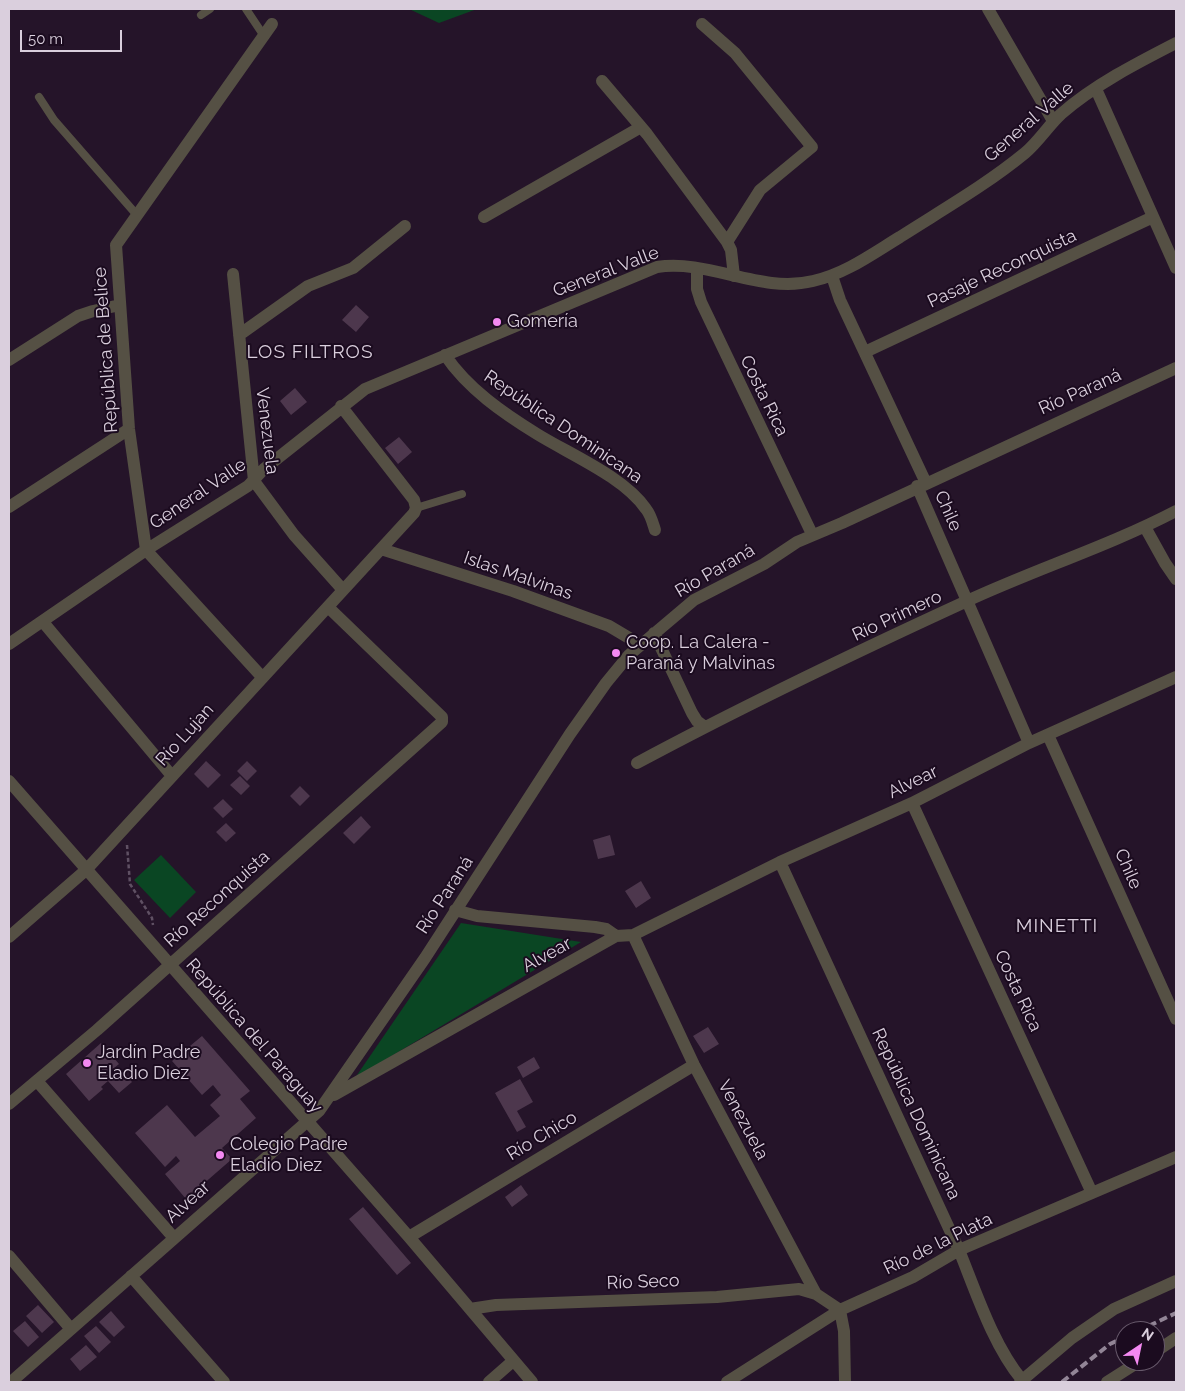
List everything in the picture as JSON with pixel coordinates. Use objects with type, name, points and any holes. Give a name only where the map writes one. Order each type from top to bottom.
[{"type":"street","points":[[988,9],[1054,121]]},
{"type":"street","name":"República de Belice","points":[[146,550],[129,429],[116,245],[136,214],[272,24]]},
{"type":"street","points":[[702,24],[735,53],[812,147],[760,190],[728,242]]},
{"type":"street","name":"General Valle","points":[[9,644],[146,550],[254,481],[264,469],[341,406],[382,380],[445,356],[657,267],[672,265],[697,268],[768,284],[791,285],[832,276],[931,217],[1005,168],[1039,140],[1054,121],[1096,89],[1176,43]]},
{"type":"street","points":[[602,81],[641,127],[728,242],[731,250],[734,276]]},
{"type":"street","points":[[1096,89],[1176,268]]},
{"type":"street","points":[[484,217],[641,127]]},
{"type":"street","name":"Pasaje Reconquista","points":[[865,352],[1153,217]]},
{"type":"street","points":[[239,335],[308,286],[352,268],[405,226]]},
{"type":"street","name":"Costa Rica","points":[[697,268],[697,289],[701,302],[812,534]]},
{"type":"street","name":"Venezuela","points":[[233,274],[254,481],[294,535],[343,590]]},
{"type":"street","name":"Chile","points":[[832,276],[840,300],[865,352],[922,485],[968,601],[1030,743]]},
{"type":"street","points":[[9,360],[78,316],[93,310],[120,305]]},
{"type":"street","name":"República Dominicana","points":[[445,356],[469,386],[535,432],[610,477],[637,498],[648,511],[655,530]]},
{"type":"street","name":"Río Paraná","points":[[329,1098],[588,708],[606,683],[654,633],[694,600],[764,564],[812,534],[1176,368]]},
{"type":"street","points":[[341,406],[414,500],[415,511]]},
{"type":"street","points":[[9,507],[129,429]]},
{"type":"street","name":"Río Lujan","points":[[9,937],[86,870],[415,511]]},
{"type":"street","name":"Río Primero","points":[[637,763],[705,726],[968,601],[1145,527],[1176,511]]},
{"type":"street","points":[[1145,527],[1165,564],[1176,579]]},
{"type":"street","name":"Islas Malvinas","points":[[381,549],[513,591],[592,620],[617,630],[641,645]]},
{"type":"street","points":[[146,550],[262,676]]},
{"type":"street","name":"Río Reconquista","points":[[9,1104],[169,966],[442,722],[442,716],[328,607]]},
{"type":"street","points":[[43,622],[172,776]]},
{"type":"street","points":[[654,633],[692,713],[697,721],[705,726]]},
{"type":"street","name":"Alvear","points":[[11,1382],[306,1122],[329,1098],[616,936],[633,935],[780,862],[912,802],[1048,734],[1176,677]]},
{"type":"street","name":"Chile","points":[[1048,734],[1176,1018]]},
{"type":"street","name":"República del Paraguay","points":[[9,781],[169,966],[409,1237],[532,1382]]},
{"type":"street","name":"Costa Rica","points":[[912,802],[1092,1193]]},
{"type":"street","name":"República Dominicana","points":[[780,862],[959,1250],[985,1312],[1011,1367],[1021,1381]]},
{"type":"street","points":[[455,910],[477,916],[595,927],[606,929],[616,936]]},
{"type":"street","name":"Venezuela","points":[[633,935],[694,1065],[816,1294],[840,1310]]},
{"type":"street","name":"Río Chico","points":[[409,1237],[694,1065]]},
{"type":"street","points":[[37,1081],[174,1238]]},
{"type":"street","name":"Río de la Plata","points":[[727,1382],[840,1310],[913,1276],[959,1250],[1176,1157]]},
{"type":"street","points":[[9,1256],[71,1329]]},
{"type":"street","points":[[131,1276],[224,1382]]},
{"type":"street","points":[[1021,1381],[1072,1338],[1114,1310],[1176,1281]]},
{"type":"street","name":"Río Seco","points":[[470,1309],[496,1305],[717,1297],[799,1289],[816,1294]]},
{"type":"street","points":[[840,1310],[844,1331],[845,1382]]},
{"type":"street","points":[[1165,1345],[1176,1338]]},
{"type":"street","points":[[489,1382],[513,1361]]},
{"type":"street","points":[[1107,1382],[1124,1371]]},
{"type":"lane","points":[[201,15],[210,9]]},
{"type":"lane","points":[[246,9],[264,36]]},
{"type":"lane","points":[[39,97],[54,120],[136,214]]},
{"type":"lane","points":[[415,511],[462,494]]},
{"type":"path","points":[[124,828],[130,857],[130,884],[152,918],[154,948]]},
{"type":"green space","points":[[409,9],[477,9],[439,23]]},
{"type":"green space","points":[[161,855],[196,892],[170,918],[134,880]]},
{"type":"green space","points":[[461,923],[581,942],[355,1078]]},
{"type":"building","points":[[356,305],[369,317],[356,332],[342,320]]},
{"type":"building","points":[[295,388],[307,402],[291,415],[280,401]]},
{"type":"building","points":[[399,437],[412,452],[398,464],[385,448]]},
{"type":"building","points":[[206,761],[221,775],[208,788],[194,774]]},
{"type":"building","points":[[247,761],[257,771],[247,781],[237,771]]},
{"type":"building","points":[[240,776],[250,786],[241,795],[230,785]]},
{"type":"building","points":[[300,786],[310,796],[300,806],[290,796]]},
{"type":"building","points":[[223,799],[233,809],[223,818],[213,808]]},
{"type":"building","points":[[361,816],[371,827],[354,844],[343,833]]},
{"type":"building","points":[[226,823],[236,833],[226,842],[216,832]]},
{"type":"building","points":[[610,835],[615,855],[598,859],[593,840]]},
{"type":"building","points":[[641,881],[651,898],[636,908],[625,891]]},
{"type":"building","points":[[708,1027],[719,1044],[704,1053],[693,1036]]},
{"type":"building","points":[[202,1036],[250,1091],[240,1099],[256,1118],[222,1148],[232,1159],[186,1199],[165,1174],[180,1161],[176,1156],[165,1167],[135,1133],[167,1105],[195,1137],[220,1116],[210,1105],[221,1095],[213,1085],[202,1095],[172,1061]]},
{"type":"building","points":[[101,1043],[119,1064],[108,1073],[111,1077],[121,1069],[132,1082],[119,1093],[108,1081],[101,1087],[103,1089],[89,1101],[66,1074]]},
{"type":"building","points":[[534,1057],[540,1068],[523,1078],[517,1067]]},
{"type":"building","points":[[520,1079],[533,1102],[517,1111],[526,1127],[517,1132],[495,1093]]},
{"type":"building","points":[[521,1185],[528,1195],[512,1207],[505,1197]]},
{"type":"building","points":[[363,1207],[411,1263],[397,1275],[349,1219]]},
{"type":"building","points":[[38,1305],[54,1322],[42,1333],[26,1316]]},
{"type":"building","points":[[111,1311],[125,1327],[114,1337],[99,1322]]},
{"type":"building","points":[[25,1321],[39,1337],[28,1347],[13,1331]]},
{"type":"building","points":[[96,1326],[111,1342],[99,1353],[84,1336]]},
{"type":"building","points":[[86,1345],[97,1357],[80,1371],[70,1359]]},
{"type":"railway","points":[[1159,1321],[1176,1313]]},
{"type":"railway","points":[[1062,1382],[1115,1342]]},
{"type":"place","name":"Gomería","points":[[497,322]]},
{"type":"place","name":"Coop. La Calera - Paraná y Malvinas","points":[[616,653]]},
{"type":"place","name":"Jardín Padre Eladio Diez","points":[[87,1063]]},
{"type":"place","name":"Colegio Padre Eladio Diez","points":[[220,1155]]},
{"type":"district","name":"LOS FILTROS","points":[[310,352]]},
{"type":"district","name":"MINETTI","points":[[1057,926]]}]
